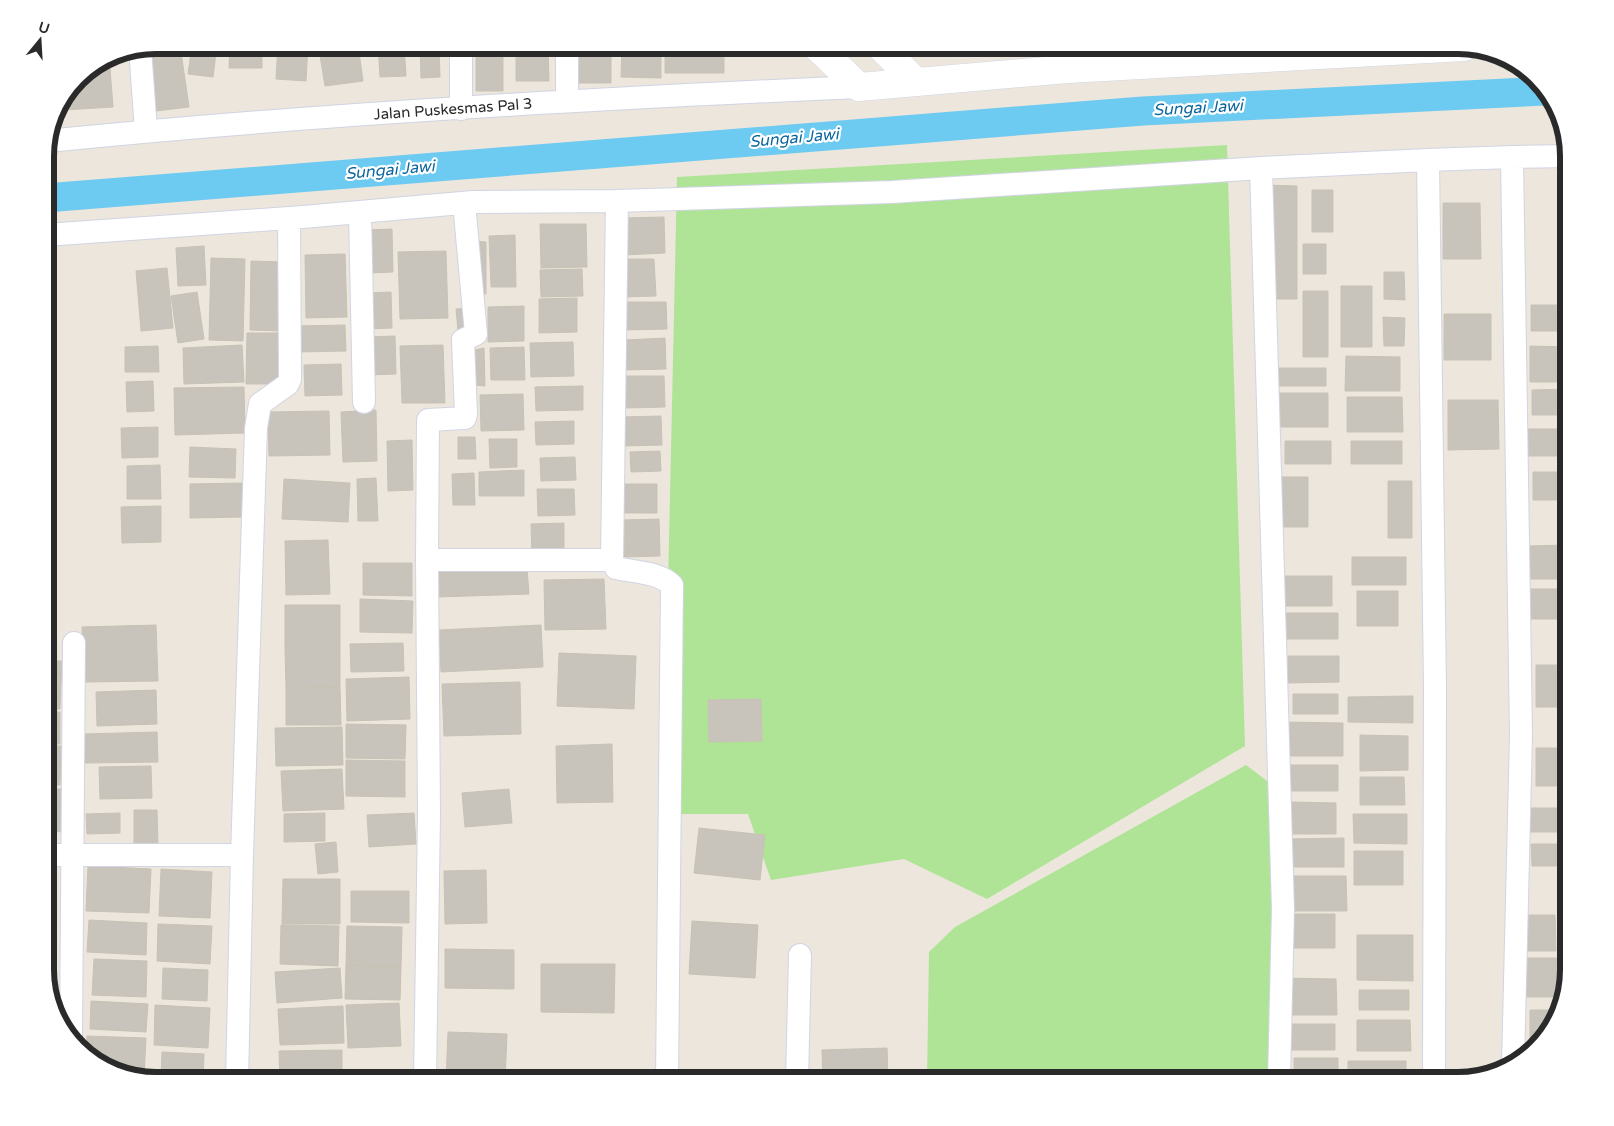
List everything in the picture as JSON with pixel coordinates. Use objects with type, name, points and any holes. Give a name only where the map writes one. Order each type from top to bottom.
[{"type":"street","points":[[461,54],[461,109]]},
{"type":"street","points":[[567,54],[567,101]]},
{"type":"street","points":[[824,54],[859,87],[915,81],[1068,57],[1168,54]]},
{"type":"street","points":[[889,54],[915,81]]},
{"type":"street","points":[[141,55],[146,131]]},
{"type":"street","name":"Jalan Puskesmas Pal 3","points":[[55,140],[146,131],[567,101],[859,87]]},
{"type":"street","points":[[54,234],[289,218],[464,203],[617,201],[892,192],[1261,168],[1560,156]]},
{"type":"street","points":[[1512,157],[1521,735],[1513,1056]]},
{"type":"street","points":[[1428,160],[1435,688],[1434,1072]]},
{"type":"street","points":[[1261,168],[1283,909],[1279,1072]]},
{"type":"street","points":[[617,201],[612,560],[616,568],[658,577],[667,580],[672,585],[667,1072]]},
{"type":"street","points":[[425,1072],[429,814],[428,420],[465,418],[464,340],[476,334],[464,203]]},
{"type":"street","points":[[360,212],[364,402]]},
{"type":"street","points":[[238,1072],[242,855],[256,428],[260,404],[288,384],[290,379],[289,218]]},
{"type":"street","points":[[427,560],[612,560]]},
{"type":"street","points":[[71,1027],[74,856],[74,643]]},
{"type":"street","points":[[54,855],[242,855]]},
{"type":"street","points":[[797,1072],[800,956]]},
{"type":"green space","points":[[1227,145],[1245,746],[987,899],[904,859],[771,880],[748,814],[663,814],[677,177]]},
{"type":"green space","points":[[1246,765],[1275,787],[1272,1072],[927,1072],[929,952],[955,927]]},
{"type":"building","points":[[181,54],[189,107],[156,111],[148,55]]},
{"type":"building","points":[[191,54],[216,54],[213,77],[188,74]]},
{"type":"building","points":[[230,54],[262,54],[262,68],[229,68]]},
{"type":"building","points":[[277,54],[308,54],[306,81],[276,79]]},
{"type":"building","points":[[320,54],[359,54],[363,81],[325,86]]},
{"type":"building","points":[[379,54],[405,54],[406,76],[380,77]]},
{"type":"building","points":[[420,54],[439,54],[440,77],[421,78]]},
{"type":"building","points":[[476,54],[503,54],[503,91],[476,91]]},
{"type":"building","points":[[516,54],[548,54],[549,81],[516,81]]},
{"type":"building","points":[[573,54],[611,54],[611,83],[574,83]]},
{"type":"building","points":[[622,54],[661,54],[661,78],[621,77]]},
{"type":"building","points":[[665,54],[724,54],[724,73],[665,73]]},
{"type":"building","points":[[893,54],[921,54],[893,56]]},
{"type":"building","points":[[110,65],[113,107],[65,110],[79,88],[88,79]]},
{"type":"building","points":[[1267,185],[1297,186],[1297,299],[1267,299]]},
{"type":"building","points":[[1312,190],[1333,190],[1333,232],[1312,232]]},
{"type":"building","points":[[1443,203],[1480,203],[1481,259],[1443,259]]},
{"type":"building","points":[[664,217],[665,253],[624,255],[623,218]]},
{"type":"building","points":[[540,224],[586,224],[587,267],[541,268]]},
{"type":"building","points":[[392,229],[393,272],[368,273],[367,230]]},
{"type":"building","points":[[515,235],[516,287],[491,287],[489,236]]},
{"type":"building","points":[[474,241],[486,242],[486,294],[475,294]]},
{"type":"building","points":[[1303,244],[1326,244],[1326,274],[1303,274]]},
{"type":"building","points":[[204,246],[206,285],[178,286],[176,248]]},
{"type":"building","points":[[446,251],[448,318],[400,319],[398,252]]},
{"type":"building","points":[[345,254],[347,317],[306,318],[305,255]]},
{"type":"building","points":[[211,258],[245,259],[243,341],[209,340]]},
{"type":"building","points":[[620,259],[654,259],[656,296],[621,297]]},
{"type":"building","points":[[251,261],[284,262],[282,331],[250,330]]},
{"type":"building","points":[[167,268],[173,328],[141,331],[136,271]]},
{"type":"building","points":[[582,269],[583,296],[541,297],[540,270]]},
{"type":"building","points":[[1384,272],[1404,272],[1405,300],[1384,299]]},
{"type":"building","points":[[1341,286],[1372,286],[1372,347],[1341,347]]},
{"type":"building","points":[[1303,291],[1328,291],[1328,357],[1303,357]]},
{"type":"building","points":[[197,292],[204,339],[178,343],[171,296]]},
{"type":"building","points":[[391,292],[392,328],[367,329],[367,293]]},
{"type":"building","points":[[577,298],[577,332],[539,333],[539,299]]},
{"type":"building","points":[[623,302],[666,302],[667,329],[623,330]]},
{"type":"building","points":[[1531,305],[1560,305],[1560,331],[1531,331]]},
{"type":"building","points":[[524,306],[524,341],[488,342],[488,307]]},
{"type":"building","points":[[467,308],[469,330],[458,331],[456,309]]},
{"type":"building","points":[[1444,314],[1491,314],[1491,360],[1444,360]]},
{"type":"building","points":[[1383,317],[1405,318],[1404,346],[1384,346]]},
{"type":"building","points":[[345,325],[346,351],[297,352],[296,326]]},
{"type":"building","points":[[247,333],[283,333],[282,384],[246,384]]},
{"type":"building","points":[[395,336],[396,374],[367,375],[367,337]]},
{"type":"building","points":[[665,338],[666,369],[624,370],[624,340]]},
{"type":"building","points":[[573,342],[574,376],[531,377],[530,343]]},
{"type":"building","points":[[242,345],[244,382],[184,384],[183,348]]},
{"type":"building","points":[[443,345],[445,403],[402,403],[400,346]]},
{"type":"building","points":[[158,346],[159,372],[125,372],[125,347]]},
{"type":"building","points":[[1530,346],[1560,347],[1560,382],[1530,382]]},
{"type":"building","points":[[524,347],[525,380],[491,380],[490,348]]},
{"type":"building","points":[[484,348],[485,386],[474,385],[474,350]]},
{"type":"building","points":[[1346,356],[1400,357],[1400,391],[1345,391]]},
{"type":"building","points":[[341,364],[342,395],[305,396],[304,365]]},
{"type":"building","points":[[1273,368],[1326,368],[1326,386],[1273,386]]},
{"type":"building","points":[[623,376],[664,376],[665,407],[624,408]]},
{"type":"building","points":[[153,381],[154,411],[127,412],[126,382]]},
{"type":"building","points":[[583,386],[583,410],[536,411],[535,387]]},
{"type":"building","points":[[244,387],[245,433],[175,435],[174,388]]},
{"type":"building","points":[[1560,389],[1560,415],[1532,415],[1532,390]]},
{"type":"building","points":[[1277,393],[1328,393],[1328,427],[1277,427]]},
{"type":"building","points":[[523,394],[524,430],[481,431],[480,395]]},
{"type":"building","points":[[1347,397],[1402,397],[1403,432],[1347,432]]},
{"type":"building","points":[[1448,400],[1498,400],[1499,449],[1448,450]]},
{"type":"building","points":[[376,410],[377,461],[343,462],[341,412]]},
{"type":"building","points":[[329,411],[330,455],[269,456],[268,412]]},
{"type":"building","points":[[661,416],[662,445],[622,446],[621,417]]},
{"type":"building","points":[[574,421],[574,444],[536,445],[535,422]]},
{"type":"building","points":[[158,427],[158,457],[122,458],[121,428]]},
{"type":"building","points":[[1528,429],[1560,429],[1560,456],[1528,456]]},
{"type":"building","points":[[458,437],[475,437],[476,459],[458,459]]},
{"type":"building","points":[[489,439],[517,439],[517,467],[490,468]]},
{"type":"building","points":[[412,440],[413,490],[388,491],[387,441]]},
{"type":"building","points":[[1285,441],[1331,441],[1331,464],[1285,464]]},
{"type":"building","points":[[1351,441],[1402,441],[1402,464],[1351,464]]},
{"type":"building","points":[[190,447],[236,449],[235,478],[189,477]]},
{"type":"building","points":[[660,451],[661,471],[631,472],[630,452]]},
{"type":"building","points":[[575,457],[576,480],[541,481],[540,458]]},
{"type":"building","points":[[160,465],[161,499],[127,499],[127,466]]},
{"type":"building","points":[[524,470],[524,496],[479,496],[479,472]]},
{"type":"building","points":[[1533,472],[1560,472],[1560,500],[1533,500]]},
{"type":"building","points":[[474,473],[475,505],[453,505],[452,474]]},
{"type":"building","points":[[1279,477],[1308,477],[1308,527],[1279,527]]},
{"type":"building","points":[[376,478],[378,521],[358,521],[357,479]]},
{"type":"building","points":[[284,479],[350,483],[348,522],[282,519]]},
{"type":"building","points":[[1388,481],[1412,481],[1412,538],[1388,538]]},
{"type":"building","points":[[242,483],[242,517],[190,518],[190,484]]},
{"type":"building","points":[[622,484],[657,484],[657,513],[622,513]]},
{"type":"building","points":[[537,489],[574,489],[575,515],[538,516]]},
{"type":"building","points":[[161,506],[161,542],[122,543],[121,507]]},
{"type":"building","points":[[659,519],[660,556],[623,557],[622,520]]},
{"type":"building","points":[[564,523],[564,557],[532,559],[531,524]]},
{"type":"building","points":[[328,540],[330,594],[286,595],[285,541]]},
{"type":"building","points":[[1560,545],[1560,579],[1529,579],[1529,546]]},
{"type":"building","points":[[1352,557],[1406,557],[1406,585],[1352,585]]},
{"type":"building","points":[[363,563],[412,563],[412,596],[363,595]]},
{"type":"building","points":[[439,567],[527,568],[529,594],[438,597]]},
{"type":"building","points":[[1281,576],[1332,576],[1332,606],[1281,606]]},
{"type":"building","points":[[604,579],[606,629],[545,630],[544,580]]},
{"type":"building","points":[[1527,589],[1560,589],[1560,619],[1527,619]]},
{"type":"building","points":[[1357,591],[1398,591],[1398,626],[1357,626]]},
{"type":"building","points":[[360,599],[413,601],[412,633],[360,632]]},
{"type":"building","points":[[285,605],[340,605],[340,648],[285,648]]},
{"type":"building","points":[[1281,613],[1338,613],[1338,639],[1281,639]]},
{"type":"building","points":[[156,625],[158,681],[84,682],[82,627]]},
{"type":"building","points":[[541,625],[543,667],[441,672],[439,630]]},
{"type":"building","points":[[403,643],[404,671],[351,672],[350,644]]},
{"type":"building","points":[[285,648],[340,648],[340,687],[286,688]]},
{"type":"building","points":[[559,653],[636,656],[634,709],[557,706]]},
{"type":"building","points":[[1288,656],[1339,656],[1339,682],[1288,683]]},
{"type":"building","points":[[54,661],[62,661],[60,709],[54,709]]},
{"type":"building","points":[[1536,665],[1560,665],[1560,707],[1536,707]]},
{"type":"building","points":[[409,677],[410,719],[347,721],[346,679]]},
{"type":"building","points":[[520,682],[521,734],[444,736],[442,684]]},
{"type":"building","points":[[340,687],[341,725],[286,725],[286,688]]},
{"type":"building","points":[[156,690],[157,724],[97,726],[96,692]]},
{"type":"building","points":[[1293,694],[1338,694],[1338,714],[1293,714]]},
{"type":"building","points":[[1413,696],[1413,723],[1348,722],[1348,697]]},
{"type":"building","points":[[761,699],[762,741],[709,742],[708,700]]},
{"type":"building","points":[[54,712],[60,712],[60,744],[54,744]]},
{"type":"building","points":[[1281,722],[1343,723],[1343,756],[1281,756]]},
{"type":"building","points":[[346,724],[406,725],[405,759],[346,758]]},
{"type":"building","points":[[342,727],[343,765],[276,766],[275,728]]},
{"type":"building","points":[[157,732],[158,762],[85,763],[84,734]]},
{"type":"building","points":[[1360,735],[1408,736],[1408,770],[1360,771]]},
{"type":"building","points":[[612,744],[613,802],[557,803],[556,746]]},
{"type":"building","points":[[54,746],[61,746],[60,785],[54,785]]},
{"type":"building","points":[[1536,748],[1560,748],[1560,786],[1536,786]]},
{"type":"building","points":[[346,760],[405,761],[405,797],[346,796]]},
{"type":"building","points":[[1290,765],[1338,765],[1338,791],[1289,791]]},
{"type":"building","points":[[151,766],[152,798],[100,799],[99,767]]},
{"type":"building","points":[[342,769],[344,809],[283,811],[281,771]]},
{"type":"building","points":[[1360,777],[1404,777],[1405,805],[1360,805]]},
{"type":"building","points":[[54,789],[67,789],[66,832],[54,831]]},
{"type":"building","points":[[509,789],[512,823],[465,827],[462,793]]},
{"type":"building","points":[[1291,802],[1336,803],[1336,834],[1292,834]]},
{"type":"building","points":[[1528,808],[1560,808],[1560,832],[1528,832]]},
{"type":"building","points":[[134,810],[157,810],[158,846],[134,847]]},
{"type":"building","points":[[120,813],[120,833],[87,834],[86,814]]},
{"type":"building","points":[[325,813],[325,841],[284,842],[284,814]]},
{"type":"building","points":[[414,813],[416,844],[369,847],[367,815]]},
{"type":"building","points":[[1353,814],[1407,814],[1407,844],[1354,843]]},
{"type":"building","points":[[699,828],[765,835],[760,880],[694,873]]},
{"type":"building","points":[[1344,838],[1344,867],[1288,867],[1288,839]]},
{"type":"building","points":[[336,842],[338,872],[318,874],[315,844]]},
{"type":"building","points":[[1531,844],[1560,844],[1560,866],[1532,866]]},
{"type":"building","points":[[1354,851],[1403,851],[1403,885],[1354,885]]},
{"type":"building","points":[[88,866],[151,869],[149,913],[86,911]]},
{"type":"building","points":[[161,869],[212,872],[210,918],[159,916]]},
{"type":"building","points":[[486,870],[487,923],[445,924],[444,871]]},
{"type":"building","points":[[1288,876],[1346,876],[1347,911],[1288,911]]},
{"type":"building","points":[[283,879],[340,879],[340,924],[282,924]]},
{"type":"building","points":[[351,891],[409,891],[409,923],[351,922]]},
{"type":"building","points":[[1291,914],[1335,914],[1335,948],[1291,948]]},
{"type":"building","points":[[1519,915],[1555,915],[1556,951],[1519,951]]},
{"type":"building","points":[[89,920],[147,923],[146,955],[87,952]]},
{"type":"building","points":[[692,921],[758,925],[755,978],[689,974]]},
{"type":"building","points":[[158,924],[212,926],[210,964],[157,961]]},
{"type":"building","points":[[281,925],[339,926],[338,966],[280,964]]},
{"type":"building","points":[[347,926],[402,927],[401,967],[346,965]]},
{"type":"building","points":[[1357,935],[1413,935],[1413,981],[1357,980]]},
{"type":"building","points":[[445,949],[514,950],[514,989],[445,988]]},
{"type":"building","points":[[1524,958],[1560,958],[1560,977],[1556,997],[1524,997]]},
{"type":"building","points":[[94,959],[147,961],[146,997],[92,995]]},
{"type":"building","points":[[541,964],[615,964],[614,1013],[541,1012]]},
{"type":"building","points":[[346,965],[401,967],[400,1000],[345,999]]},
{"type":"building","points":[[163,968],[208,970],[207,1001],[162,999]]},
{"type":"building","points":[[340,968],[342,998],[277,1003],[275,972]]},
{"type":"building","points":[[1282,978],[1336,979],[1337,1015],[1282,1015]]},
{"type":"building","points":[[1359,990],[1409,990],[1409,1010],[1359,1010]]},
{"type":"building","points":[[91,1001],[148,1004],[146,1032],[90,1029]]},
{"type":"building","points":[[399,1003],[401,1046],[348,1048],[346,1005]]},
{"type":"building","points":[[155,1005],[210,1008],[208,1048],[154,1045]]},
{"type":"building","points":[[343,1006],[344,1043],[280,1045],[278,1009]]},
{"type":"building","points":[[1530,1010],[1552,1010],[1543,1027],[1530,1043]]},
{"type":"building","points":[[1357,1020],[1410,1020],[1411,1051],[1357,1051]]},
{"type":"building","points":[[1289,1024],[1335,1024],[1335,1050],[1289,1050]]},
{"type":"building","points":[[448,1032],[507,1034],[505,1072],[446,1072]]},
{"type":"building","points":[[87,1036],[146,1038],[144,1071],[129,1069],[111,1062],[86,1045]]},
{"type":"building","points":[[887,1048],[888,1072],[823,1072],[822,1050]]},
{"type":"building","points":[[342,1050],[342,1072],[280,1072],[279,1051]]},
{"type":"building","points":[[162,1052],[204,1054],[203,1072],[161,1072]]},
{"type":"building","points":[[1294,1058],[1338,1058],[1338,1072],[1294,1072]]},
{"type":"building","points":[[1348,1061],[1406,1061],[1406,1072],[1348,1072]]},
{"type":"waterway","name":"Sungai Jawi","points":[[54,197],[1143,111],[1537,91]]}]
